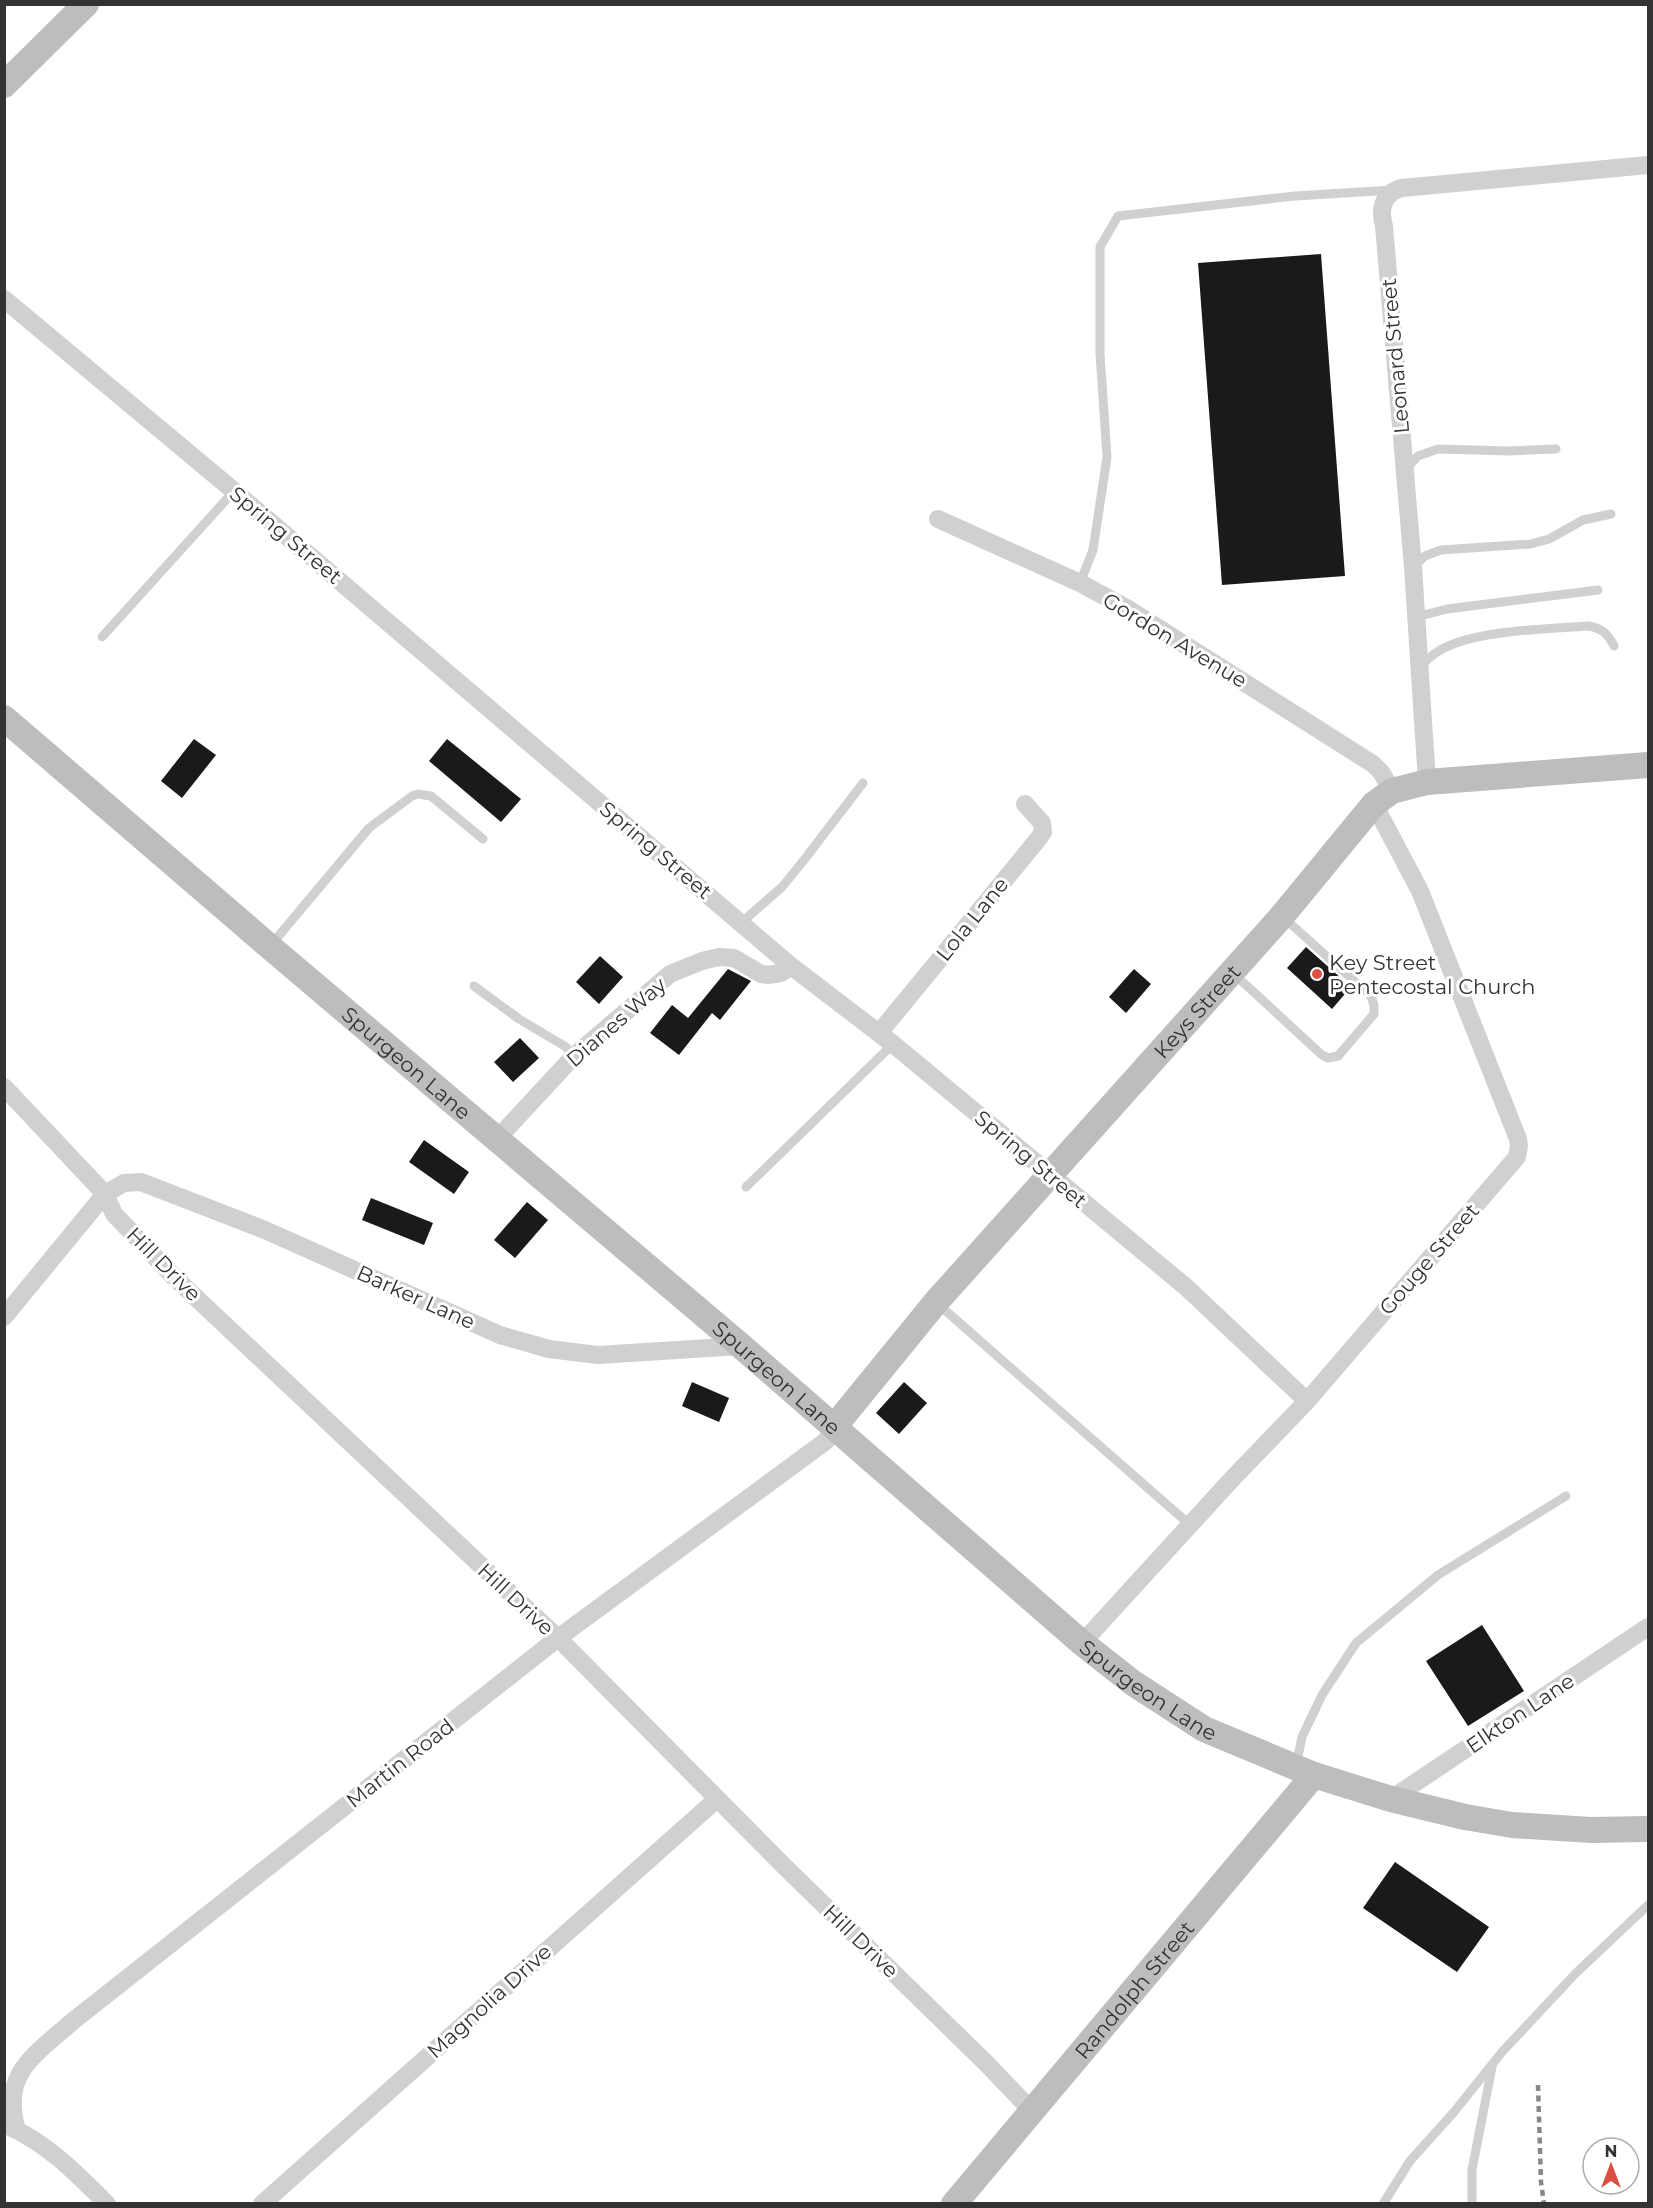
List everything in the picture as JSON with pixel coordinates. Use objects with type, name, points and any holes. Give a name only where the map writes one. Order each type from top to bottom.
[{"type":"street","points":[[4,85],[86,4]]},
{"type":"street","points":[[1396,190],[1648,165]]},
{"type":"street","name":"Leonard Street","points":[[1396,190],[1388,195],[1381,213],[1384,226],[1413,567],[1427,782]]},
{"type":"street","name":"Spring Street","points":[[4,299],[234,491],[791,966],[886,1038],[1186,1287],[1307,1401]]},
{"type":"street","name":"Gordon Avenue","points":[[938,519],[1080,583],[1130,610],[1364,758],[1381,772],[1383,798]]},
{"type":"street","name":"Spurgeon Lane","points":[[4,718],[741,1346],[1082,1643],[1133,1683],[1204,1729],[1305,1772],[1391,1799],[1465,1817],[1512,1825],[1591,1830],[1648,1829]]},
{"type":"street","points":[[1383,798],[1427,782],[1648,765]]},
{"type":"street","name":"Keys Street","points":[[834,1426],[936,1302],[1282,916],[1383,798]]},
{"type":"street","name":"Gouge Street","points":[[1082,1643],[1307,1401],[1517,1157],[1519,1146],[1383,798]]},
{"type":"street","name":"Lola Lane","points":[[886,1038],[1043,832],[1042,823],[1025,804]]},
{"type":"street","name":"Dianes Way","points":[[497,1139],[573,1057],[670,974],[719,957],[734,958],[761,974],[768,975],[781,973],[791,966]]},
{"type":"street","name":"Hill Drive","points":[[4,1087],[105,1194],[114,1214],[174,1277],[558,1638],[1031,2110]]},
{"type":"street","name":"Barker Lane","points":[[105,1194],[124,1183],[141,1182],[179,1195],[265,1230],[500,1335],[549,1349],[598,1355],[741,1346]]},
{"type":"street","points":[[4,1317],[105,1194]]},
{"type":"street","name":"Martin Road","points":[[10,2127],[11,2095],[15,2081],[24,2065],[72,2021],[558,1638],[826,1440],[834,1426]]},
{"type":"street","name":"Elkton Lane","points":[[1391,1799],[1648,1627]]},
{"type":"street","name":"Randolph Street","points":[[954,2204],[1305,1772]]},
{"type":"street","name":"Magnolia Drive","points":[[262,2204],[717,1799]]},
{"type":"street","points":[[10,2127],[34,2138],[72,2169],[107,2204]]},
{"type":"lane","points":[[1080,583],[1093,550],[1107,457],[1100,354],[1100,247],[1118,216],[1295,196],[1396,190]]},
{"type":"lane","points":[[1405,470],[1418,456],[1438,449],[1509,451],[1556,449]]},
{"type":"lane","points":[[102,638],[234,491]]},
{"type":"lane","points":[[1413,567],[1425,556],[1441,550],[1531,544],[1557,535],[1583,520],[1611,514]]},
{"type":"lane","points":[[1416,617],[1447,609],[1598,590]]},
{"type":"lane","points":[[1419,667],[1431,655],[1450,645],[1506,633],[1597,627],[1609,636],[1614,646]]},
{"type":"lane","points":[[741,923],[782,887],[863,783]]},
{"type":"lane","points":[[270,947],[369,828],[412,796],[418,794],[431,796],[483,839]]},
{"type":"lane","points":[[1232,972],[1322,1055],[1328,1058],[1338,1056],[1374,1014],[1371,996],[1282,916]]},
{"type":"lane","points":[[474,986],[519,1019],[566,1047],[573,1057]]},
{"type":"lane","points":[[746,1187],[886,1038]]},
{"type":"lane","points":[[936,1302],[1190,1525]]},
{"type":"lane","points":[[1305,1772],[1302,1737],[1322,1695],[1356,1643],[1438,1575],[1566,1496]]},
{"type":"lane","points":[[1383,2204],[1410,2161],[1492,2065],[1575,1974],[1648,1905]]},
{"type":"lane","points":[[1472,2204],[1472,2169],[1492,2065]]},
{"type":"building","points":[[1321,254],[1345,576],[1222,585],[1198,263]]},
{"type":"building","points":[[194,739],[216,755],[182,798],[161,781]]},
{"type":"building","points":[[447,739],[521,799],[501,822],[429,761]]},
{"type":"building","points":[[1306,947],[1351,987],[1332,1009],[1287,968]]},
{"type":"building","points":[[600,956],[623,977],[599,1004],[576,982]]},
{"type":"building","points":[[728,969],[751,981],[720,1020],[712,1013],[679,1055],[650,1033],[672,1005],[688,1018]]},
{"type":"building","points":[[1134,969],[1151,984],[1126,1013],[1109,997]]},
{"type":"building","points":[[520,1038],[539,1058],[513,1082],[494,1062]]},
{"type":"building","points":[[424,1140],[469,1172],[454,1194],[409,1162]]},
{"type":"building","points":[[371,1198],[433,1223],[424,1245],[362,1220]]},
{"type":"building","points":[[527,1202],[548,1220],[515,1258],[494,1240]]},
{"type":"building","points":[[692,1382],[729,1398],[719,1422],[682,1406]]},
{"type":"building","points":[[904,1382],[927,1403],[899,1434],[876,1413]]},
{"type":"building","points":[[1482,1625],[1524,1691],[1468,1726],[1426,1661]]},
{"type":"building","points":[[1395,1862],[1489,1927],[1457,1972],[1363,1908]]},
{"type":"railway","points":[[1538,2085],[1541,2182],[1544,2204]]},
{"type":"place","name":"Key Street Pentecostal Church","points":[[1317,974]]}]
